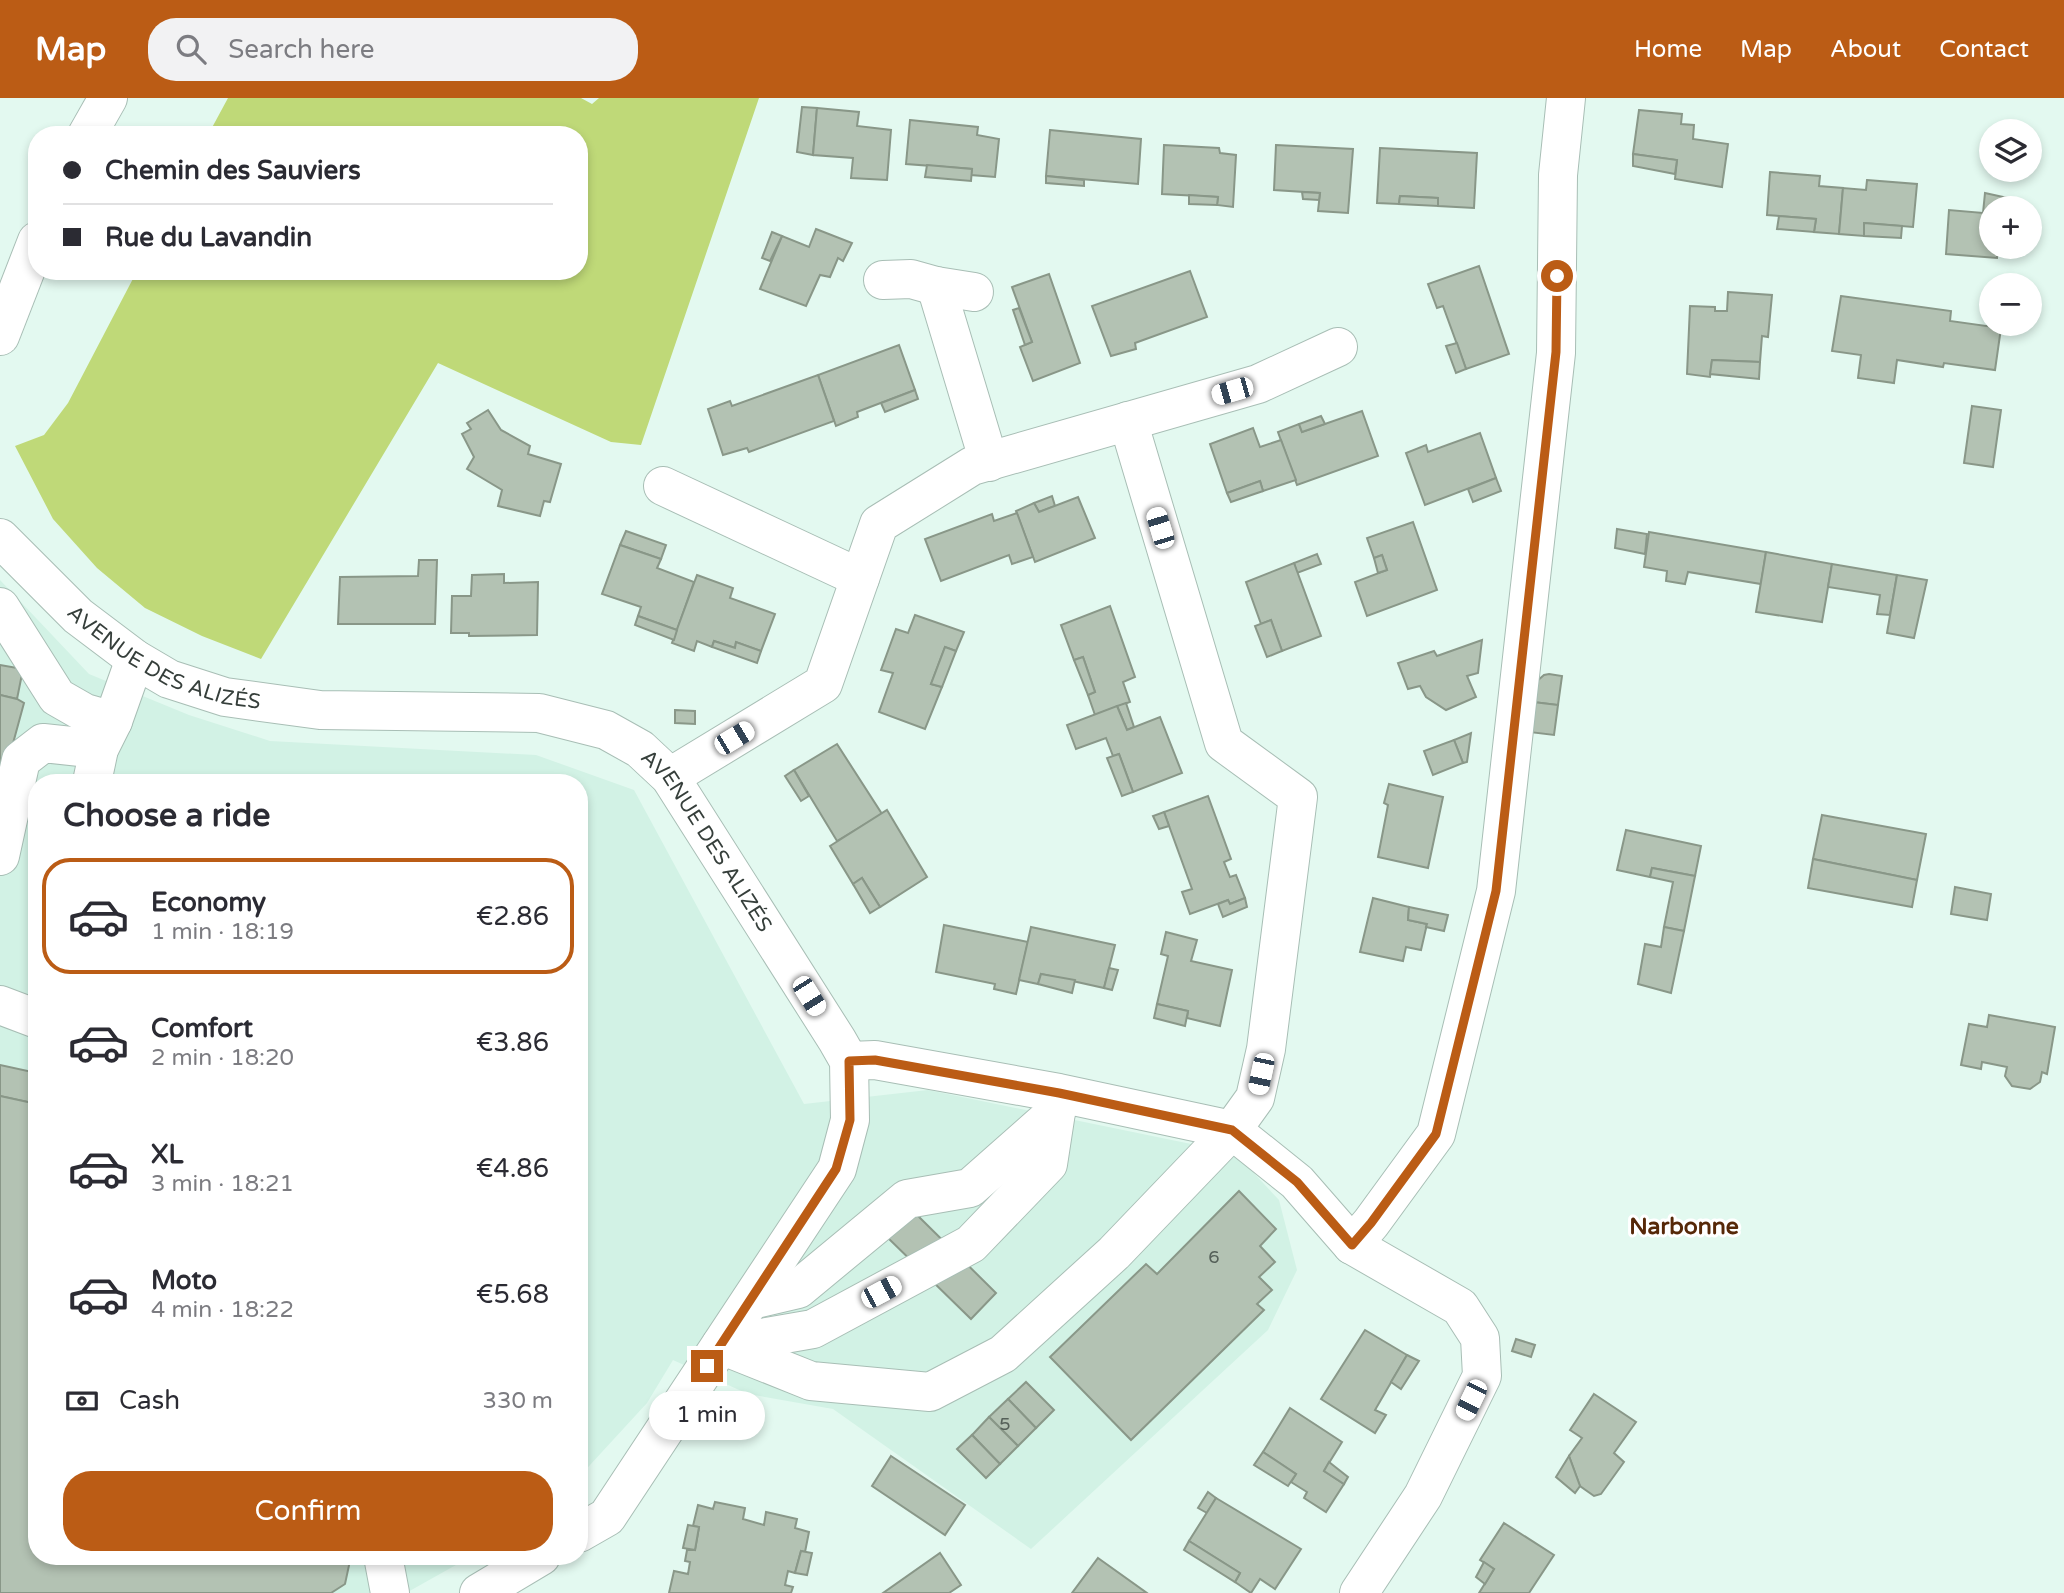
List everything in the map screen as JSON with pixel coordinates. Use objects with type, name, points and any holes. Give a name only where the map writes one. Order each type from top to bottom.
[{"type":"street","points":[[92,126],[108,98]]},
{"type":"street","points":[[1352,1245],[1436,1134],[1496,891],[1556,352],[1558,175],[1566,98]]},
{"type":"street","points":[[0,295],[28,247]]},
{"type":"street","points":[[0,336],[28,264]]},
{"type":"street","points":[[883,280],[911,279],[974,292]]},
{"type":"street","points":[[936,286],[989,462]]},
{"type":"street","points":[[670,777],[823,684],[879,524],[972,466],[1258,384],[1338,347]]},
{"type":"street","points":[[721,1345],[811,1381],[930,1392],[1003,1354],[1114,1253],[1232,1130],[1255,1098],[1266,1049],[1298,797],[1224,743],[1128,421]]},
{"type":"street","points":[[663,486],[860,578]]},
{"type":"street","name":"AVENUE DES ALIZÉS","points":[[0,538],[78,616],[135,659],[169,679],[225,697],[320,710],[540,713],[606,730],[640,749],[670,777],[849,1061]]},
{"type":"street","points":[[0,607],[57,697],[85,713],[102,751]]},
{"type":"street","points":[[102,751],[135,659]]},
{"type":"street","points":[[0,856],[21,760],[43,743],[102,751]]},
{"type":"street","points":[[0,1005],[28,1016]]},
{"type":"street","points":[[588,1528],[607,1517],[836,1169],[850,1120],[849,1061],[875,1060],[1057,1103],[1232,1130],[1297,1182],[1352,1245],[1460,1307],[1480,1338],[1482,1376],[1423,1496],[1359,1593]]},
{"type":"street","points":[[751,1300],[798,1289],[907,1199],[970,1188],[1057,1103]]},
{"type":"street","points":[[721,1345],[813,1329],[971,1244],[1048,1164],[1057,1103]]},
{"type":"street","points":[[385,1565],[390,1593]]},
{"type":"street","points":[[479,1593],[526,1565]]},
{"type":"shaded area","points":[[0,580],[89,674],[189,715],[270,741],[536,755],[634,790],[804,1104],[928,1090],[1235,1153],[1279,1200],[1297,1270],[1268,1330],[1031,1549],[833,1409],[748,1394],[673,1360],[647,1403],[588,1467],[588,774],[28,774],[28,1565],[456,1565],[406,1593],[0,1593]]},
{"type":"green space","points":[[228,98],[581,98],[592,104],[599,98],[759,98],[641,445],[611,442],[438,363],[261,659],[202,636],[145,608],[97,568],[53,519],[15,446],[44,435],[68,403],[132,280],[588,280],[588,126],[213,126]]},
{"type":"building","points":[[802,107],[817,108],[813,155],[797,152]]},
{"type":"building","points":[[817,108],[859,112],[857,126],[891,130],[887,180],[851,178],[853,158],[813,155]]},
{"type":"building","points":[[1639,110],[1682,114],[1681,124],[1694,125],[1693,139],[1728,144],[1722,187],[1675,179],[1677,160],[1633,154]]},
{"type":"building","points":[[910,120],[978,127],[977,135],[999,139],[995,177],[971,175],[972,169],[906,164]]},
{"type":"building","points":[[1050,130],[1141,139],[1138,184],[1046,176]]},
{"type":"building","points":[[1164,145],[1219,148],[1220,153],[1236,155],[1233,207],[1217,205],[1218,197],[1162,194]]},
{"type":"building","points":[[1276,145],[1353,149],[1348,213],[1318,211],[1320,193],[1274,190]]},
{"type":"building","points":[[1380,148],[1477,153],[1474,208],[1438,206],[1438,198],[1400,196],[1399,204],[1377,203]]},
{"type":"building","points":[[1633,154],[1677,160],[1675,174],[1633,166]]},
{"type":"building","points":[[927,165],[972,169],[971,181],[925,177]]},
{"type":"building","points":[[1770,172],[1820,176],[1819,186],[1843,188],[1839,234],[1814,232],[1816,219],[1767,215]]},
{"type":"building","points":[[1046,176],[1084,180],[1084,186],[1046,183]]},
{"type":"building","points":[[1867,180],[1917,184],[1913,227],[1864,223],[1864,236],[1839,234],[1843,188],[1866,190]]},
{"type":"building","points":[[1302,192],[1320,193],[1319,200],[1303,199]]},
{"type":"building","points":[[1189,195],[1218,197],[1217,205],[1189,204]]},
{"type":"building","points":[[1400,196],[1438,198],[1438,206],[1399,204]]},
{"type":"building","points":[[1949,210],[1979,213],[1979,257],[1946,254]]},
{"type":"building","points":[[1779,216],[1816,219],[1814,232],[1777,229]]},
{"type":"building","points":[[1864,223],[1902,226],[1901,238],[1864,236]]},
{"type":"building","points":[[816,229],[852,243],[843,261],[838,258],[830,277],[820,275],[806,306],[760,289],[782,236],[809,247]]},
{"type":"building","points":[[772,232],[782,236],[770,261],[762,258]]},
{"type":"building","points":[[1479,266],[1509,354],[1466,369],[1443,306],[1437,308],[1428,284]]},
{"type":"building","points":[[1190,271],[1207,317],[1135,343],[1136,349],[1111,356],[1092,306]]},
{"type":"building","points":[[1049,274],[1080,363],[1033,381],[1020,347],[1032,342],[1012,287]]},
{"type":"building","points":[[1728,292],[1772,295],[1768,337],[1762,336],[1760,362],[1712,360],[1710,377],[1687,374],[1690,306],[1715,307],[1715,311],[1727,311]]},
{"type":"building","points":[[1841,296],[1951,311],[1950,321],[1979,325],[1979,336],[2000,336],[1995,370],[1944,363],[1943,367],[1897,360],[1894,383],[1858,378],[1861,355],[1832,351]]},
{"type":"building","points":[[1019,308],[1032,342],[1025,345],[1013,310]]},
{"type":"building","points":[[1457,343],[1466,369],[1456,373],[1446,346]]},
{"type":"building","points":[[899,345],[915,390],[857,412],[858,417],[836,426],[818,375]]},
{"type":"building","points":[[1712,360],[1760,362],[1759,379],[1710,374]]},
{"type":"building","points":[[818,375],[834,421],[749,452],[747,448],[723,455],[708,409],[730,401],[732,406]]},
{"type":"building","points":[[915,390],[918,399],[885,412],[881,403]]},
{"type":"building","points":[[1972,406],[2001,410],[1993,467],[1964,463]]},
{"type":"building","points":[[488,410],[501,430],[530,446],[528,454],[561,464],[550,502],[544,501],[540,516],[498,506],[502,490],[467,469],[474,457],[462,434],[471,429],[467,423]]},
{"type":"building","points":[[1362,411],[1378,456],[1297,485],[1278,432],[1299,424],[1302,432]]},
{"type":"building","points":[[1321,416],[1325,424],[1302,432],[1299,424]]},
{"type":"building","points":[[1253,428],[1260,447],[1281,440],[1296,480],[1263,491],[1260,481],[1227,493],[1210,444]]},
{"type":"building","points":[[1480,433],[1496,478],[1425,505],[1406,453],[1426,445],[1428,452]]},
{"type":"building","points":[[1496,478],[1501,491],[1473,502],[1468,489]]},
{"type":"building","points":[[1260,481],[1263,491],[1231,502],[1227,493]]},
{"type":"building","points":[[1052,496],[1055,506],[1039,512],[1034,503]]},
{"type":"building","points":[[1078,497],[1095,538],[1035,562],[1016,511],[1034,503],[1039,512]]},
{"type":"building","points":[[1017,513],[1033,557],[1012,564],[1009,555],[941,581],[925,539],[992,514],[994,521]]},
{"type":"building","points":[[1413,522],[1437,590],[1367,616],[1355,582],[1387,570],[1382,555],[1374,558],[1367,538]]},
{"type":"building","points":[[1617,529],[1647,534],[1645,554],[1615,548]]},
{"type":"building","points":[[626,531],[666,545],[661,559],[620,545]]},
{"type":"building","points":[[1649,532],[1766,552],[1761,584],[1688,572],[1685,584],[1666,581],[1667,571],[1644,567]]},
{"type":"building","points":[[620,545],[661,559],[657,568],[694,582],[677,630],[638,616],[641,607],[602,594]]},
{"type":"building","points":[[1766,552],[1832,564],[1822,622],[1756,612]]},
{"type":"building","points":[[1317,554],[1321,564],[1297,573],[1294,563]]},
{"type":"building","points":[[1382,555],[1387,570],[1378,573],[1374,558]]},
{"type":"building","points":[[419,560],[437,560],[435,624],[338,624],[340,577],[418,576]]},
{"type":"building","points":[[1294,563],[1321,636],[1282,651],[1271,620],[1261,624],[1246,582]]},
{"type":"building","points":[[1832,564],[1897,575],[1890,615],[1877,614],[1880,595],[1828,587]]},
{"type":"building","points":[[504,574],[504,583],[538,582],[537,635],[469,636],[469,633],[451,633],[452,596],[471,596],[472,575]]},
{"type":"building","points":[[697,575],[733,588],[730,598],[775,614],[761,651],[736,642],[735,648],[714,641],[712,647],[697,641],[694,651],[672,643]]},
{"type":"building","points":[[1897,575],[1927,580],[1914,638],[1887,633]]},
{"type":"building","points":[[1110,606],[1135,677],[1123,682],[1130,702],[1095,715],[1088,695],[1095,692],[1083,657],[1074,660],[1061,625]]},
{"type":"building","points":[[915,615],[964,632],[956,651],[945,647],[931,684],[942,687],[925,729],[879,712],[893,673],[881,670],[896,629],[908,633]]},
{"type":"building","points":[[638,616],[677,630],[674,640],[635,625]]},
{"type":"building","points":[[1271,620],[1282,651],[1267,657],[1255,626]]},
{"type":"building","points":[[1482,640],[1478,673],[1467,676],[1476,697],[1446,710],[1426,697],[1420,686],[1408,689],[1398,663],[1434,651],[1437,656]]},
{"type":"building","points":[[714,641],[735,648],[736,642],[761,651],[757,663],[712,647]]},
{"type":"building","points":[[945,647],[956,651],[942,687],[931,684]]},
{"type":"building","points":[[1083,657],[1095,692],[1088,695],[1074,660]]},
{"type":"building","points":[[0,665],[23,669],[17,699],[0,695]]},
{"type":"building","points":[[1549,674],[1562,676],[1558,705],[1533,702],[1536,682]]},
{"type":"building","points":[[0,695],[24,703],[0,791]]},
{"type":"building","points":[[1533,702],[1558,705],[1554,735],[1529,732]]},
{"type":"building","points":[[1126,703],[1134,727],[1127,730],[1117,706]]},
{"type":"building","points":[[1117,706],[1127,730],[1160,717],[1182,773],[1133,792],[1119,754],[1113,756],[1106,738],[1076,749],[1067,725]]},
{"type":"building","points":[[675,710],[695,711],[695,724],[675,723]]},
{"type":"building","points":[[1471,733],[1467,762],[1463,763],[1454,740]]},
{"type":"building","points":[[1454,740],[1463,763],[1433,775],[1424,751]]},
{"type":"building","points":[[837,744],[882,814],[837,841],[794,770]]},
{"type":"building","points":[[1119,754],[1133,792],[1122,796],[1107,758]]},
{"type":"building","points":[[794,770],[809,796],[801,801],[785,776]]},
{"type":"building","points":[[1389,784],[1443,797],[1428,868],[1378,857],[1388,805],[1384,803]]},
{"type":"building","points":[[1208,796],[1231,859],[1224,862],[1230,877],[1236,875],[1245,898],[1230,904],[1228,900],[1190,914],[1182,892],[1192,889],[1164,812]]},
{"type":"building","points":[[887,810],[927,877],[880,907],[862,878],[853,884],[830,846]]},
{"type":"building","points":[[1164,812],[1169,826],[1159,829],[1153,816]]},
{"type":"building","points":[[1822,815],[1926,834],[1917,880],[1813,859]]},
{"type":"building","points":[[1626,830],[1701,846],[1695,876],[1652,868],[1650,877],[1617,870]]},
{"type":"building","points":[[1813,859],[1917,880],[1912,907],[1808,888]]},
{"type":"building","points":[[1652,868],[1695,876],[1684,931],[1664,927],[1673,882],[1650,877]]},
{"type":"building","points":[[862,878],[880,907],[870,913],[853,884]]},
{"type":"building","points":[[1955,887],[1991,894],[1987,920],[1951,914]]},
{"type":"building","points":[[1245,898],[1247,907],[1223,917],[1218,904],[1228,900],[1230,904]]},
{"type":"building","points":[[1373,898],[1409,907],[1408,920],[1427,924],[1421,950],[1406,947],[1403,961],[1360,952]]},
{"type":"building","points":[[1409,907],[1448,915],[1444,931],[1408,920]]},
{"type":"building","points":[[944,925],[1028,942],[1016,994],[994,989],[995,984],[936,972]]},
{"type":"building","points":[[1031,927],[1115,945],[1104,988],[1041,974],[1038,984],[1019,980]]},
{"type":"building","points":[[1664,927],[1684,931],[1671,993],[1638,984],[1645,944],[1661,947]]},
{"type":"building","points":[[1166,932],[1197,940],[1191,961],[1232,970],[1220,1026],[1187,1018],[1188,1011],[1157,1004],[1168,956],[1161,954]]},
{"type":"building","points":[[1109,968],[1118,970],[1112,990],[1104,988]]},
{"type":"building","points":[[1041,974],[1075,980],[1072,993],[1038,984]]},
{"type":"building","points":[[1157,1004],[1188,1011],[1185,1026],[1154,1018]]},
{"type":"building","points":[[1989,1015],[2055,1027],[2047,1074],[2042,1072],[2040,1082],[2030,1089],[2012,1086],[2005,1076],[2007,1067],[1982,1062],[1981,1069],[1961,1065],[1969,1024],[1987,1027]]},
{"type":"building","points":[[0,1065],[28,1071],[28,1102],[0,1096]]},
{"type":"building","points":[[0,1096],[28,1102],[28,1565],[349,1565],[345,1584],[331,1593],[0,1593]]},
{"type":"building","points":[[1239,1191],[1276,1229],[1260,1246],[1275,1262],[1259,1277],[1272,1290],[1257,1304],[1264,1310],[1131,1440],[1050,1357],[1146,1264],[1157,1274]]},
{"type":"building","points":[[912,1210],[996,1293],[971,1319],[886,1236]]},
{"type":"building","points":[[1365,1330],[1407,1355],[1375,1410],[1386,1415],[1375,1433],[1321,1399]]},
{"type":"building","points":[[1516,1339],[1535,1345],[1531,1357],[1512,1351]]},
{"type":"building","points":[[1407,1355],[1419,1361],[1401,1389],[1391,1382]]},
{"type":"building","points":[[1026,1382],[1054,1410],[1036,1428],[1008,1399]]},
{"type":"building","points":[[1594,1394],[1636,1422],[1614,1453],[1624,1462],[1601,1494],[1594,1496],[1580,1486],[1569,1456],[1582,1438],[1570,1430]]},
{"type":"building","points":[[1008,1399],[1036,1428],[1018,1446],[989,1417]]},
{"type":"building","points":[[1290,1408],[1342,1442],[1324,1471],[1344,1484],[1326,1512],[1304,1498],[1307,1492],[1291,1482],[1296,1474],[1263,1452]]},
{"type":"building","points":[[989,1417],[1018,1446],[1000,1464],[972,1435]]},
{"type":"building","points":[[972,1435],[1000,1464],[986,1478],[957,1449]]},
{"type":"building","points":[[1263,1452],[1296,1474],[1288,1486],[1254,1465]]},
{"type":"building","points":[[891,1456],[965,1505],[945,1535],[872,1486]]},
{"type":"building","points":[[1569,1456],[1580,1486],[1575,1493],[1556,1477]]},
{"type":"building","points":[[1329,1462],[1348,1477],[1344,1484],[1324,1471]]},
{"type":"building","points":[[1208,1492],[1216,1498],[1207,1513],[1198,1508]]},
{"type":"building","points":[[1216,1498],[1301,1549],[1275,1589],[1260,1579],[1251,1593],[1235,1582],[1240,1573],[1189,1541]]},
{"type":"building","points":[[715,1502],[745,1508],[743,1519],[764,1525],[766,1512],[797,1519],[795,1528],[809,1532],[805,1552],[801,1551],[795,1573],[788,1571],[785,1585],[793,1587],[791,1593],[669,1593],[674,1571],[688,1574],[690,1562],[685,1561],[687,1550],[695,1550],[699,1527],[693,1526],[698,1505],[713,1509]]},
{"type":"building","points":[[1504,1523],[1554,1555],[1529,1593],[1479,1593],[1494,1569],[1480,1560]]},
{"type":"building","points":[[688,1525],[699,1527],[695,1550],[683,1548]]},
{"type":"building","points":[[1189,1541],[1240,1573],[1235,1582],[1184,1550]]},
{"type":"building","points":[[801,1551],[812,1553],[807,1575],[795,1573]]},
{"type":"building","points":[[940,1553],[961,1585],[949,1593],[883,1593]]},
{"type":"building","points":[[1098,1558],[1147,1593],[1072,1593]]},
{"type":"building","points":[[1484,1562],[1494,1569],[1485,1584],[1476,1577]]},
{"type":"district","name":"Narbonne","points":[[1684,1227]]},
{"type":"route","points":[[707,1366],[836,1169],[850,1120],[849,1061],[875,1060],[1059,1093],[1232,1130],[1297,1182],[1352,1245],[1371,1223],[1436,1134],[1496,891],[1556,352],[1557,276]]}]
